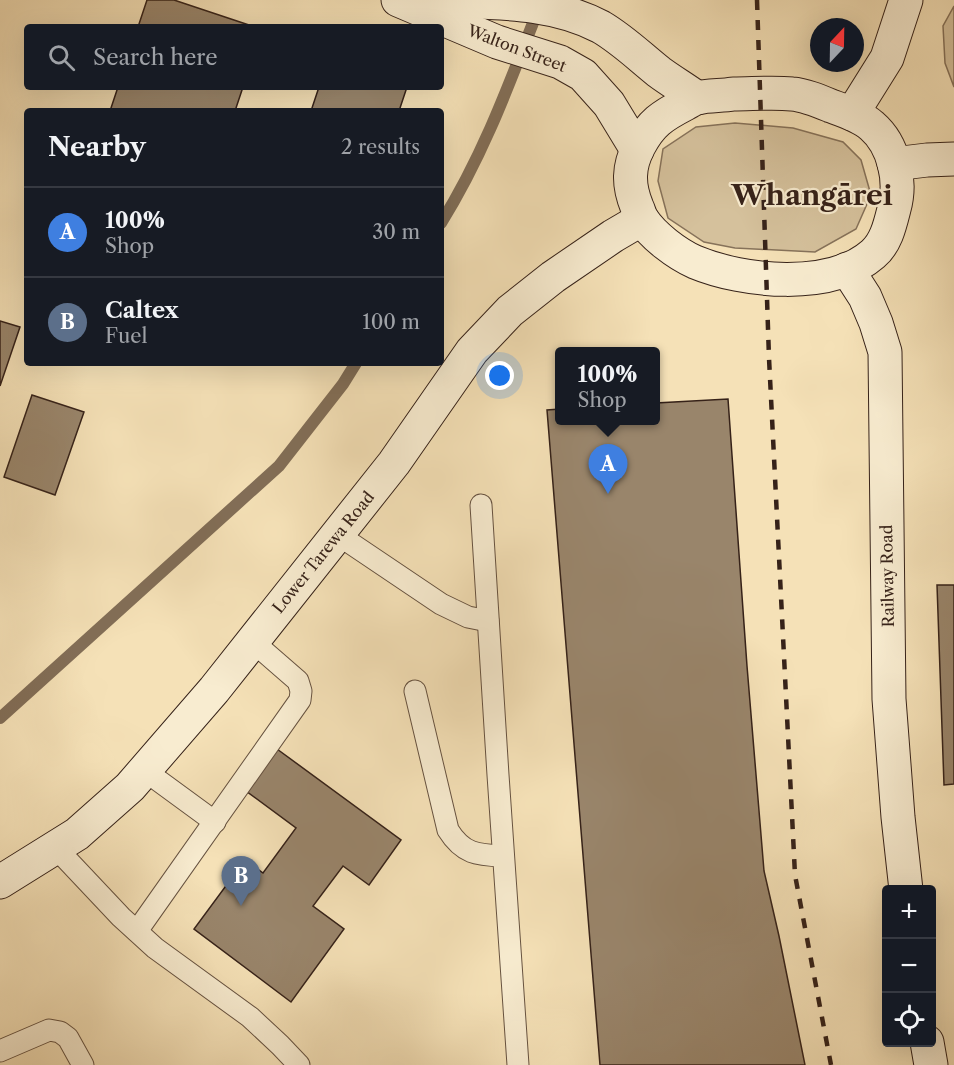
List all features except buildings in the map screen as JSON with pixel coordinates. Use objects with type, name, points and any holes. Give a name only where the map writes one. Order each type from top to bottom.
[{"type":"main road","name":"Walton Street","points":[[398,0],[449,8],[528,4],[567,12],[600,26],[630,46],[659,71],[697,98]]},
{"type":"main road","points":[[852,114],[887,58],[906,0]]},
{"type":"main road","name":"Walton Street","points":[[449,8],[497,42],[560,62],[583,75],[609,104],[636,150]]},
{"type":"main road","points":[[733,94],[793,94],[852,114],[872,126],[886,143],[894,164],[897,186],[890,227],[883,242],[874,253],[848,269],[823,277],[796,280],[744,275],[720,270],[693,261],[665,244],[642,219],[631,192],[630,172],[636,150],[646,133],[664,114],[697,98],[733,94]]},
{"type":"main road","points":[[894,164],[954,159]]},
{"type":"main road","name":"Lower Tarewa Road","points":[[0,882],[77,834],[130,787],[214,690],[394,463],[472,351],[510,311],[553,277],[642,219]]},
{"type":"main road","name":"Railway Road","points":[[848,269],[865,297],[885,352],[889,699],[905,885]]},
{"type":"main road","points":[[928,1047],[931,1065]]},
{"type":"lane","points":[[481,505],[518,1065]]},
{"type":"lane","points":[[338,534],[441,604],[468,617],[488,621]]},
{"type":"lane","points":[[137,932],[300,700],[301,691],[298,681],[252,641]]},
{"type":"lane","points":[[415,691],[448,830],[461,846],[472,853],[503,856]]},
{"type":"lane","points":[[144,770],[214,822]]},
{"type":"lane","points":[[55,847],[137,932],[155,948],[250,1017],[299,1065]]},
{"type":"lane","points":[[0,1051],[50,1030],[60,1032],[68,1038],[83,1065]]},
{"type":"shaded area","points":[[954,6],[954,87],[945,63],[943,26]]},
{"type":"shaded area","points":[[735,123],[793,128],[843,142],[861,160],[871,195],[856,229],[815,252],[735,248],[704,242],[668,218],[658,181],[663,149],[696,127]]},
{"type":"waterway","points":[[444,218],[483,145],[538,10]]},
{"type":"waterway","points":[[0,718],[279,466],[343,384],[354,366]]},
{"type":"railway","points":[[757,0],[769,358],[795,875],[831,1065]]},
{"type":"place","name":"100%","points":[[608,494]]},
{"type":"place","name":"Caltex","points":[[241,906]]},
{"type":"district","name":"Whangārei","points":[[812,195]]}]
